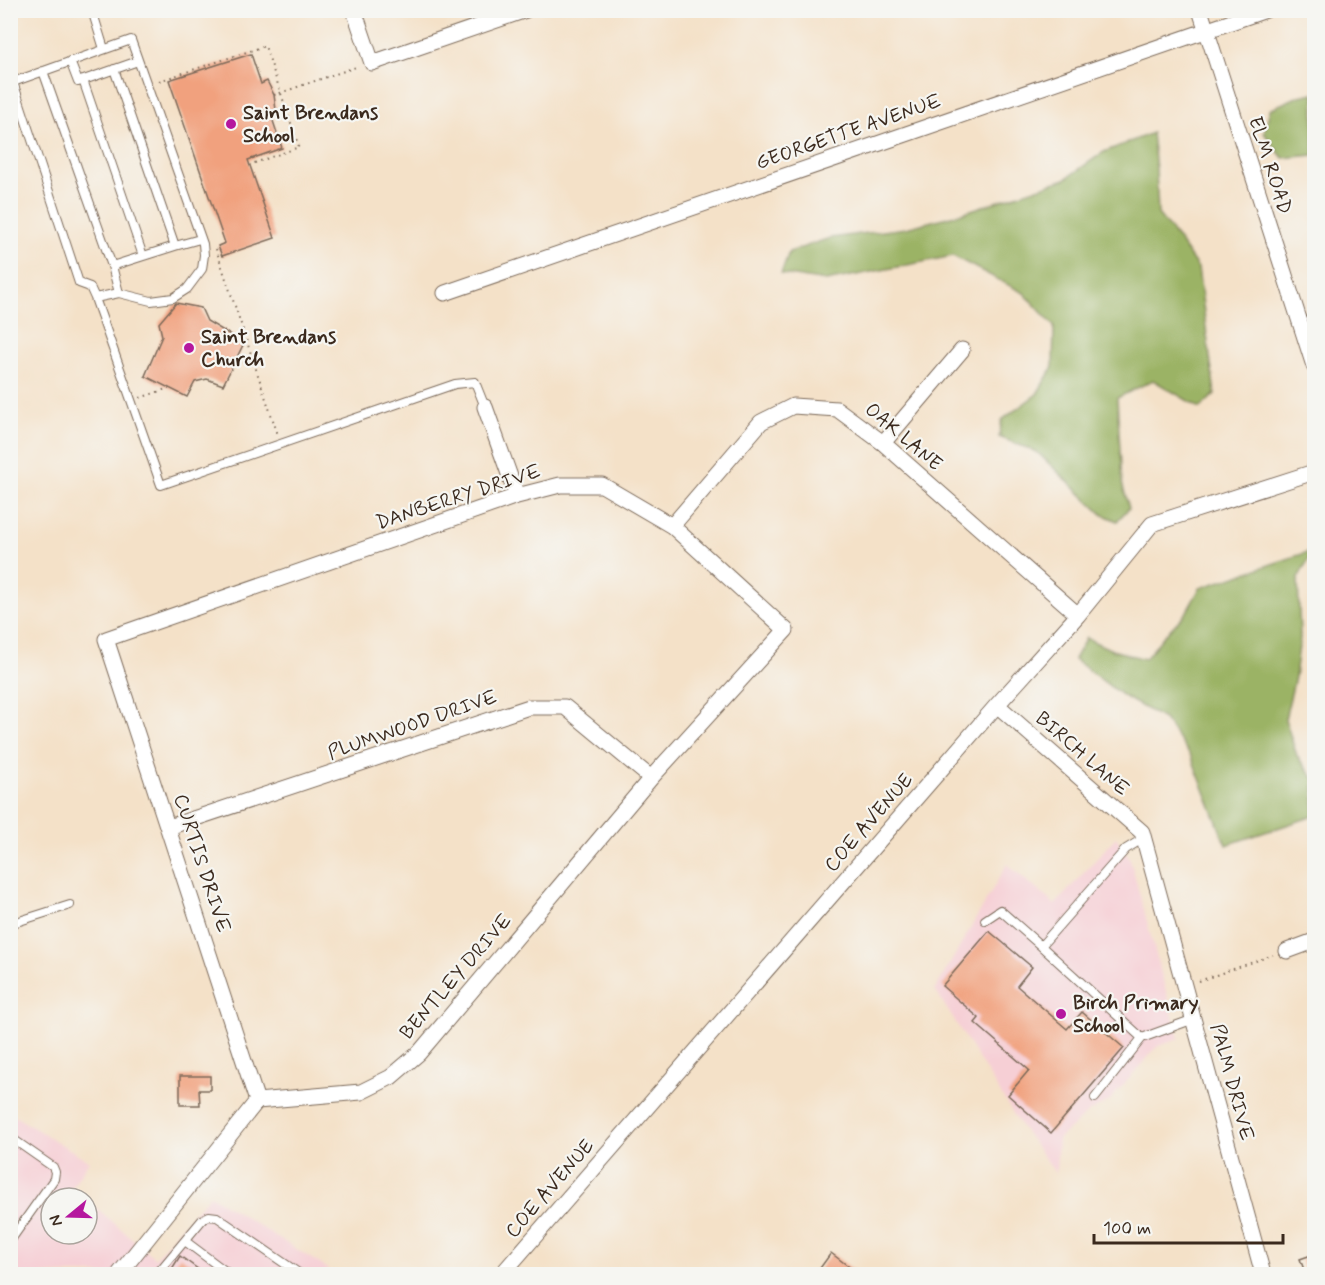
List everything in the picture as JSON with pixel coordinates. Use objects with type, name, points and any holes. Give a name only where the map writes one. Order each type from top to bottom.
[{"type":"street","points":[[354,10],[372,63],[526,10]]},
{"type":"street","name":"ELM ROAD","points":[[1200,10],[1314,366]]},
{"type":"street","name":"GEORGETTE AVENUE","points":[[445,293],[1266,10]]},
{"type":"street","points":[[883,443],[962,350]]},
{"type":"street","name":"OAK LANE","points":[[672,526],[761,422],[793,406],[837,409],[883,443],[1078,615]]},
{"type":"street","points":[[485,407],[517,496]]},
{"type":"street","name":"COE AVENUE","points":[[502,1275],[997,705],[1078,615],[1152,524],[1314,472]]},
{"type":"street","name":"DANBERRY DRIVE","points":[[106,639],[517,496],[560,485],[602,485],[672,526],[786,630]]},
{"type":"street","name":"BENTLEY DRIVE","points":[[257,1101],[361,1092],[391,1077],[419,1053],[651,778],[786,630]]},
{"type":"street","name":"CURTIS DRIVE","points":[[106,639],[257,1101]]},
{"type":"street","name":"BIRCH LANE","points":[[997,705],[1143,835]]},
{"type":"street","name":"PLUMWOOD DRIVE","points":[[169,827],[529,706],[565,707],[651,778]]},
{"type":"street","name":"PALM DRIVE","points":[[1143,835],[1263,1275]]},
{"type":"street","points":[[1287,951],[1314,941]]},
{"type":"street","points":[[119,1275],[257,1101]]},
{"type":"lane","points":[[92,10],[104,49]]},
{"type":"lane","points":[[95,298],[119,293],[152,301],[173,298],[187,289],[202,269],[204,255],[201,239],[131,40],[12,82],[79,283],[90,287],[95,298],[161,484],[455,384],[476,382],[485,407]]},
{"type":"lane","points":[[70,61],[78,82],[138,61]]},
{"type":"lane","points":[[114,69],[175,246]]},
{"type":"lane","points":[[43,71],[112,266],[119,293]]},
{"type":"lane","points":[[83,80],[143,256]]},
{"type":"lane","points":[[112,266],[201,239]]},
{"type":"lane","points":[[1041,946],[1126,849],[1143,835]]},
{"type":"lane","points":[[10,924],[70,905]]},
{"type":"lane","points":[[985,920],[1000,910],[1142,1038]]},
{"type":"lane","points":[[1095,1098],[1142,1038],[1194,1019]]},
{"type":"lane","points":[[10,1137],[53,1167],[56,1172],[54,1179],[10,1241]]},
{"type":"lane","points":[[157,1275],[202,1220],[209,1216],[217,1217],[300,1275]]},
{"type":"lane","points":[[184,1241],[229,1275]]},
{"type":"path","points":[[159,81],[265,46],[299,147],[249,165]]},
{"type":"path","points":[[274,95],[356,67]]},
{"type":"path","points":[[216,249],[280,443]]},
{"type":"path","points":[[232,366],[252,360]]},
{"type":"path","points":[[132,401],[169,388]]},
{"type":"path","points":[[1199,981],[1287,951]]},
{"type":"shaded area","name":"Birch Primary School","points":[[1116,837],[1130,859],[1179,1039],[1158,1046],[1109,1101],[1089,1112],[1058,1139],[1056,1174],[1021,1126],[935,990],[1007,864],[1055,905]]},
{"type":"shaded area","points":[[11,1114],[89,1161],[73,1186],[39,1186],[39,1246],[99,1246],[99,1210],[155,1258],[210,1195],[328,1269],[324,1274],[11,1274]]},
{"type":"green space","points":[[1314,93],[1314,155],[1283,158],[1264,133],[1270,109],[1299,96]]},
{"type":"green space","points":[[1152,133],[1158,214],[1198,268],[1215,394],[1200,408],[1153,380],[1117,398],[1122,483],[1129,508],[1117,521],[1102,514],[1037,452],[999,437],[1002,420],[1037,394],[1053,367],[1054,326],[1024,293],[953,256],[826,281],[781,274],[789,252],[830,238],[906,228],[959,214],[1065,179],[1104,152]]},
{"type":"green space","points":[[1314,550],[1298,578],[1300,638],[1295,677],[1285,719],[1297,756],[1314,779],[1314,816],[1226,845],[1191,756],[1164,719],[1123,696],[1074,659],[1086,638],[1112,650],[1145,659],[1186,613],[1200,588]]},
{"type":"building","points":[[251,54],[261,84],[267,81],[274,95],[276,110],[270,112],[282,148],[248,160],[275,238],[222,256],[218,246],[225,243],[169,80]]},
{"type":"building","points":[[176,303],[201,308],[207,321],[244,343],[223,385],[207,379],[195,382],[187,397],[145,376],[162,336],[159,323]]},
{"type":"building","name":"Birch Primary School","points":[[989,931],[1032,967],[1017,986],[1067,1029],[1082,1012],[1124,1048],[1051,1133],[1008,1095],[1029,1070],[975,1023],[979,1018],[942,986]]},
{"type":"building","points":[[180,1076],[210,1076],[210,1090],[199,1090],[200,1105],[180,1105]]},
{"type":"building","points":[[831,1253],[860,1275],[815,1275]]},
{"type":"building","points":[[1314,1254],[1314,1275],[1306,1275],[1300,1259]]},
{"type":"building","points":[[180,1256],[206,1275],[168,1275]]},
{"type":"place","name":"Saint Brendans School","points":[[231,124]]},
{"type":"place","name":"Saint Brendans Church","points":[[189,348]]},
{"type":"place","name":"Birch Primary School","points":[[1061,1014]]}]
